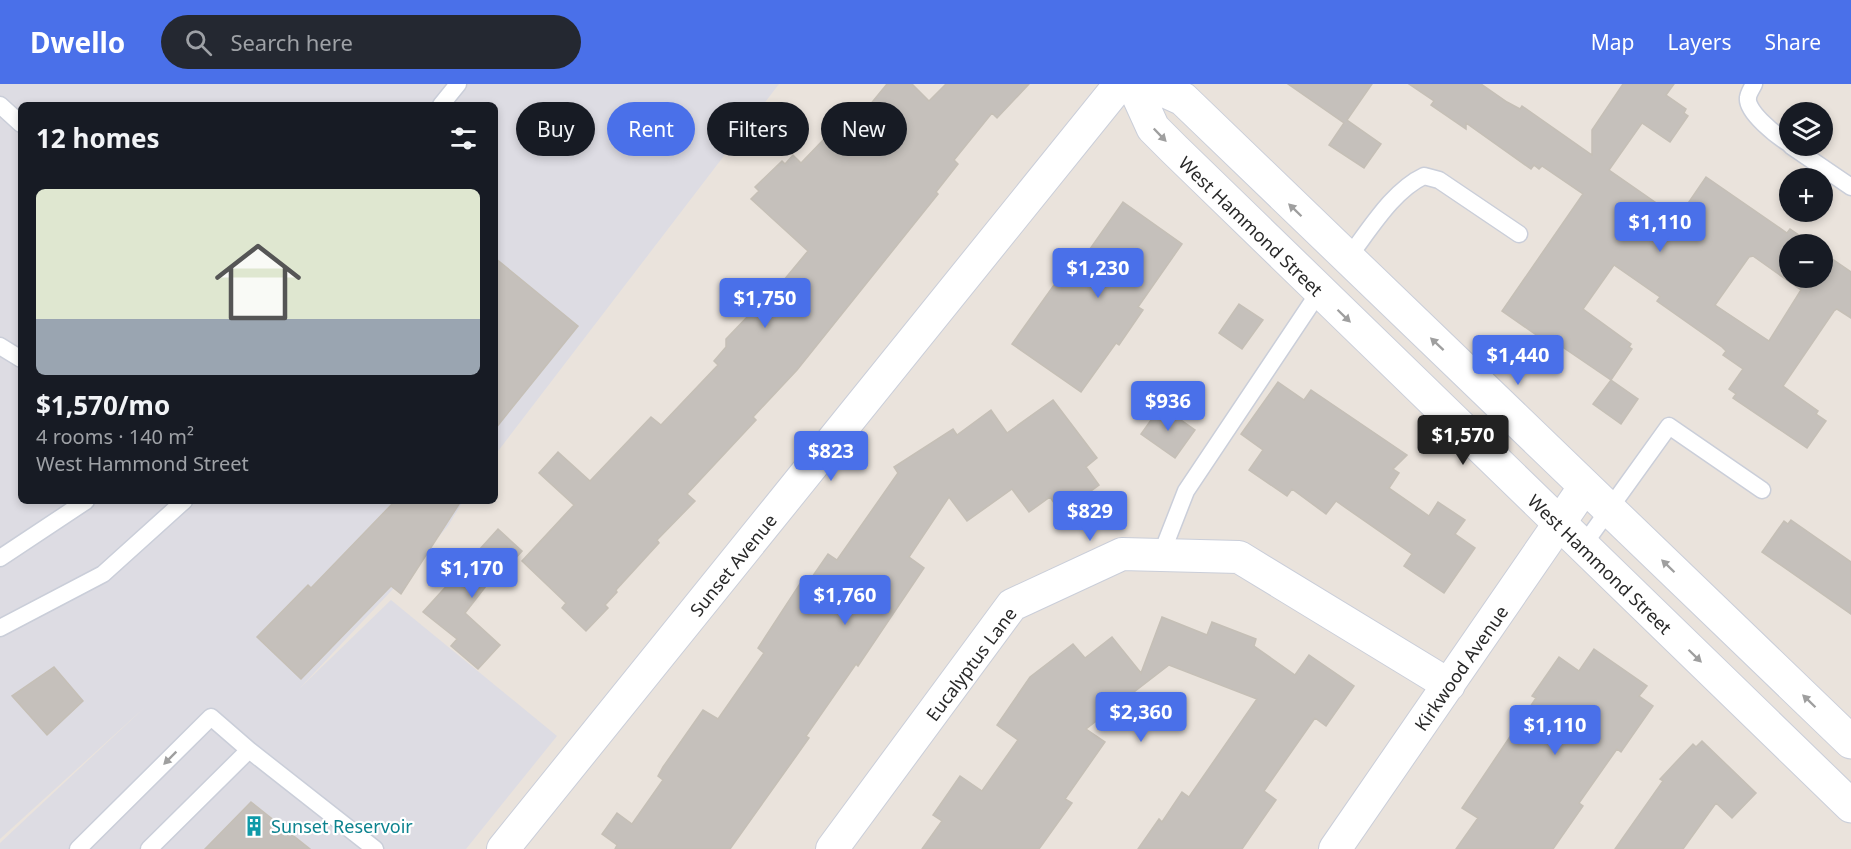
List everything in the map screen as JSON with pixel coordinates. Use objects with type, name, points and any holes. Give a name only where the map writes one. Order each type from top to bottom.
[{"type":"street","name":"Sunset Avenue","points":[[503,849],[1120,84]]},
{"type":"street","name":"West Hammond Street","points":[[1133,84],[1153,128],[1319,292],[1851,806]]},
{"type":"street","points":[[1150,84],[1183,99],[1851,742]]},
{"type":"street","name":"Kirkwood Avenue","points":[[1335,849],[1449,685],[1571,536],[1585,486]]},
{"type":"street","name":"Eucalyptus Lane","points":[[832,849],[1012,605],[1122,554],[1239,557],[1449,685]]},
{"type":"lane","points":[[443,102],[458,84]]},
{"type":"lane","points":[[1754,84],[1747,98],[1750,107],[1779,135]]},
{"type":"lane","points":[[0,105],[18,121]]},
{"type":"lane","points":[[1806,156],[1851,187]]},
{"type":"lane","points":[[1347,259],[1400,192],[1411,182],[1424,176],[1439,180],[1519,234]]},
{"type":"lane","points":[[1161,555],[1186,491],[1319,292]]},
{"type":"lane","points":[[0,346],[18,357]]},
{"type":"lane","points":[[1571,536],[1609,509],[1669,426],[1762,490]]},
{"type":"lane","points":[[0,558],[81,504]]},
{"type":"lane","points":[[0,628],[103,574],[181,504]]},
{"type":"lane","points":[[78,849],[211,717],[249,750],[375,849]]},
{"type":"lane","points":[[149,849],[249,750]]},
{"type":"shaded area","points":[[0,84],[779,84],[765,102],[707,102],[707,156],[724,156],[498,451],[498,102],[18,102],[18,504],[461,504],[448,526],[393,589],[299,689],[391,600],[557,736],[466,849],[0,849],[0,843],[145,707],[0,839]]},
{"type":"building","points":[[887,84],[912,84],[929,101],[946,84],[1029,84],[997,118],[992,113],[954,160],[958,164],[936,192],[938,194],[797,370],[753,417],[756,420],[687,494],[695,501],[657,540],[659,543],[616,590],[617,592],[605,605],[608,608],[586,631],[562,608],[566,603],[522,561],[574,505],[539,473],[558,452],[590,481],[651,417],[661,425],[718,365],[714,361],[726,347],[726,339],[773,290],[774,292],[808,251],[751,199],[759,191],[755,187],[782,161],[785,164],[794,156],[801,163],[821,142],[821,156],[907,156],[907,102],[872,102]]},
{"type":"building","points":[[1288,84],[1372,84],[1347,120],[1381,144],[1364,168],[1329,145],[1344,123]]},
{"type":"building","points":[[1409,84],[1481,84],[1520,109],[1522,106],[1592,155],[1592,130],[1623,84],[1674,84],[1666,95],[1686,109],[1684,113],[1688,116],[1670,142],[1642,123],[1609,170],[1678,218],[1706,177],[1787,233],[1790,229],[1797,234],[1779,234],[1779,274],[1753,256],[1749,257],[1715,305],[1769,341],[1801,290],[1798,288],[1833,288],[1833,260],[1851,272],[1851,318],[1837,309],[1834,311],[1783,386],[1818,411],[1816,414],[1826,421],[1807,448],[1733,398],[1736,394],[1729,389],[1743,369],[1723,355],[1726,351],[1722,347],[1657,301],[1660,297],[1614,265],[1583,309],[1631,344],[1629,347],[1632,349],[1611,380],[1558,344],[1555,348],[1502,311],[1583,194],[1542,166],[1539,169],[1534,165],[1531,169],[1466,123],[1466,129],[1431,105],[1434,101]]},
{"type":"building","points":[[1123,202],[1182,244],[1138,307],[1143,310],[1119,345],[1116,343],[1081,392],[1012,344],[1059,278],[1064,281],[1076,264],[1078,266]]},
{"type":"building","points":[[498,260],[578,326],[498,425]]},
{"type":"building","points":[[1239,304],[1263,320],[1242,349],[1219,333]]},
{"type":"building","points":[[1611,380],[1638,399],[1621,424],[1593,404]]},
{"type":"building","points":[[1278,382],[1304,400],[1311,390],[1407,455],[1393,469],[1399,473],[1389,488],[1429,516],[1438,502],[1465,520],[1455,534],[1475,548],[1444,593],[1404,566],[1412,554],[1336,501],[1326,514],[1292,489],[1287,496],[1249,470],[1263,450],[1241,434]]},
{"type":"building","points":[[1053,400],[1097,458],[1086,467],[1099,485],[1061,513],[1050,497],[1029,512],[1012,489],[967,521],[949,497],[909,557],[924,568],[858,666],[856,664],[806,736],[809,738],[730,849],[615,849],[617,845],[602,834],[617,813],[632,824],[663,780],[658,776],[663,767],[703,710],[718,719],[764,653],[758,648],[803,579],[808,583],[828,554],[837,560],[898,473],[894,467],[953,429],[957,435],[991,410],[1007,433]]},
{"type":"building","points":[[1161,406],[1195,430],[1175,458],[1141,434]]},
{"type":"building","points":[[392,504],[459,504],[401,594],[391,586],[301,679],[257,637],[308,585],[311,588]]},
{"type":"building","points":[[1791,520],[1851,562],[1851,614],[1762,552],[1784,521],[1788,524]]},
{"type":"building","points":[[498,529],[522,551],[504,571],[500,568],[465,613],[500,645],[478,669],[451,646],[457,639],[423,612]]},
{"type":"building","points":[[1162,617],[1207,635],[1212,622],[1256,639],[1254,646],[1295,675],[1309,655],[1354,686],[1326,726],[1315,718],[1264,791],[1276,800],[1242,849],[1138,849],[1159,819],[1162,822],[1182,792],[1189,797],[1257,699],[1169,665],[1086,729],[1105,742],[1065,799],[1072,803],[1039,849],[922,849],[942,821],[933,815],[960,776],[982,791],[1018,740],[997,725],[1030,677],[1073,644],[1085,658],[1112,637],[1141,673]]},
{"type":"building","points":[[1594,649],[1647,686],[1639,696],[1653,706],[1621,752],[1617,749],[1579,803],[1583,806],[1553,849],[1456,849],[1478,818],[1462,808],[1536,698],[1532,696],[1559,657],[1579,671]]},
{"type":"building","points":[[54,667],[83,701],[47,735],[12,696]]},
{"type":"building","points":[[1702,741],[1756,793],[1732,818],[1716,803],[1683,849],[1615,849],[1663,781],[1660,779],[1693,744],[1696,747]]},
{"type":"building","name":"Sunset Reservoir","points":[[251,802],[310,849],[205,849]]},
{"type":"place","name":"Sunset Reservoir","points":[[254,826]]}]
